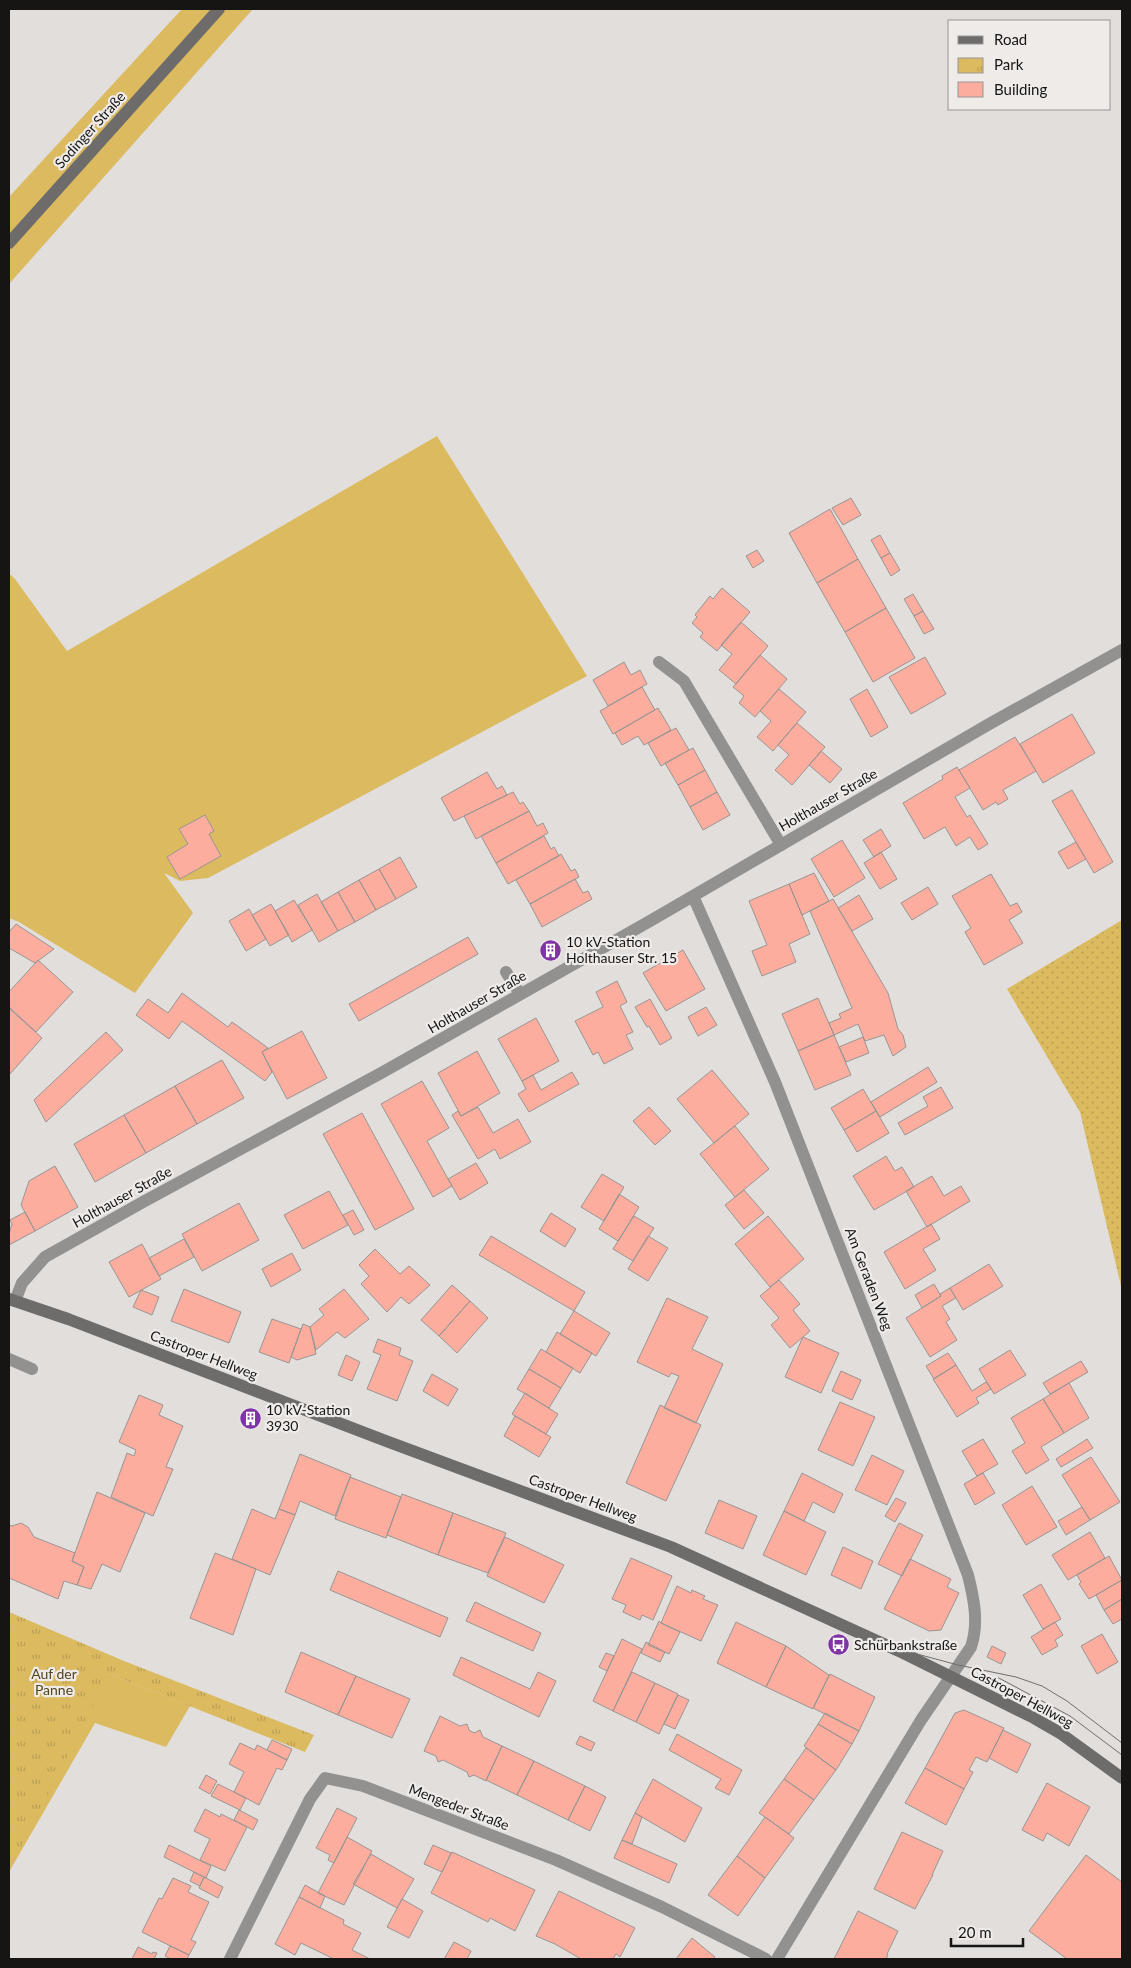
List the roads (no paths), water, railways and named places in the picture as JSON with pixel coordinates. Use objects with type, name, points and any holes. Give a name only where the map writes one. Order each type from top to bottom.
[{"type":"main road","name":"Sodinger Straße","points":[[9,244],[219,9]]},
{"type":"main road","name":"Castroper Hellweg","points":[[12,1300],[93,1328],[537,1498],[632,1531],[793,1602],[950,1676],[1060,1732],[1122,1778]]},
{"type":"street","name":"Holthauser Straße","points":[[12,1300],[22,1283],[45,1257],[160,1192],[350,1091],[1122,650]]},
{"type":"street","points":[[659,662],[684,681],[781,845]]},
{"type":"street","name":"Am Geraden Weg","points":[[693,896],[779,1091],[968,1575],[975,1604],[975,1634],[971,1647],[950,1676]]},
{"type":"street","points":[[506,972],[520,994]]},
{"type":"street","points":[[9,1359],[32,1370]]},
{"type":"street","points":[[777,1959],[921,1720],[950,1676]]},
{"type":"street","name":"Mengeder Straße","points":[[230,1959],[310,1799],[325,1778],[363,1786],[556,1860],[662,1907],[766,1959]]},
{"type":"tram line","points":[[9,1299],[68,1319],[537,1498],[633,1531],[891,1647],[958,1665],[1016,1677],[1042,1686],[1067,1701],[1122,1743]]},
{"type":"tram line","points":[[997,1677],[1070,1716],[1122,1755]]},
{"type":"place","name":"10 kV-Station Holthauser Str. 15","points":[[550,950]]},
{"type":"place","name":"10 kV-Station 3930","points":[[250,1418]]},
{"type":"place","name":"Schürbankstraße","points":[[838,1645]]},
{"type":"park label","name":"Auf der Panne","points":[[54,1682]]}]
